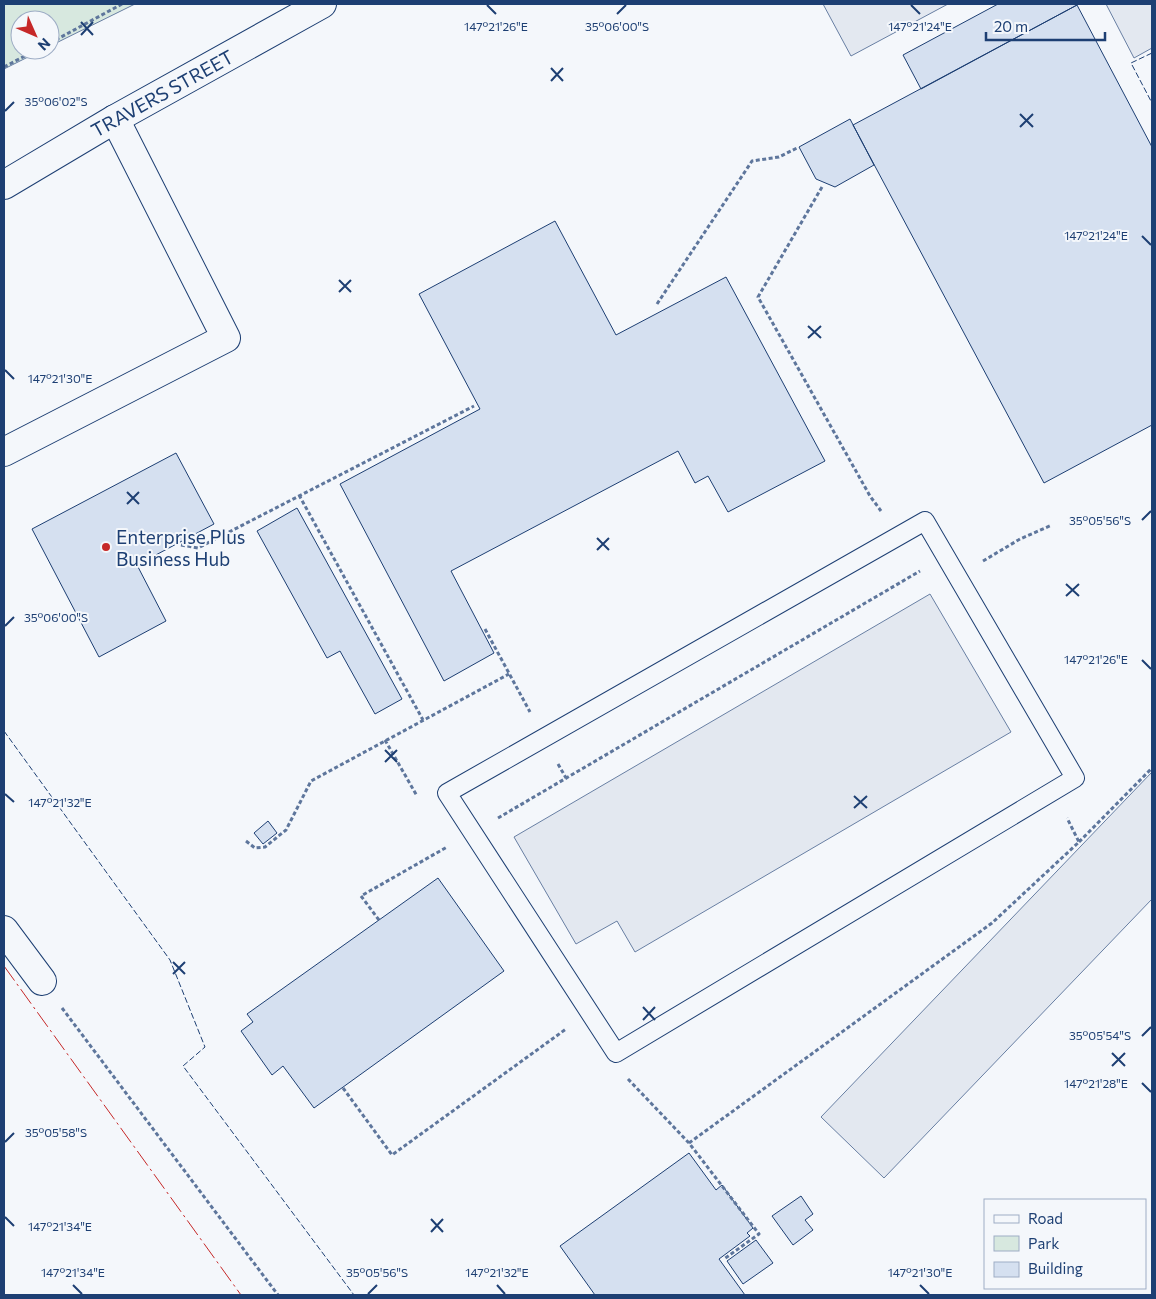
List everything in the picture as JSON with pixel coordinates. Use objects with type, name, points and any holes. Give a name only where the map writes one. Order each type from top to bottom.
[{"type":"street","name":"TRAVERS STREET","points":[[4,185],[115,119],[322,4]]},
{"type":"street","points":[[4,452],[226,338],[115,119]]},
{"type":"street","points":[[4,930],[42,981]]},
{"type":"lane","points":[[925,521],[1075,778],[616,1053],[447,793],[898,536],[925,521]]},
{"type":"path","points":[[60,37],[122,4]]},
{"type":"path","points":[[4,67],[17,60]]},
{"type":"path","points":[[657,304],[752,161],[779,157],[797,148]]},
{"type":"path","points":[[379,920],[362,896],[923,570],[870,496],[758,297],[822,187]]},
{"type":"path","points":[[181,545],[198,548],[474,406]]},
{"type":"path","points":[[299,495],[423,720]]},
{"type":"path","points":[[957,576],[1020,539],[1052,525]]},
{"type":"path","points":[[485,629],[566,778]]},
{"type":"path","points":[[246,841],[255,848],[265,847],[286,830],[311,781],[509,674]]},
{"type":"path","points":[[689,1142],[992,923],[1080,842],[1152,768]]},
{"type":"path","points":[[1052,791],[1080,842]]},
{"type":"path","points":[[42,981],[278,1295]]},
{"type":"path","points":[[342,1088],[392,1155],[567,1028]]},
{"type":"green space","points":[[4,4],[135,4],[60,41],[60,10],[10,10],[10,60],[22,60],[4,69]]},
{"type":"shaded area","points":[[823,4],[948,4],[851,56]]},
{"type":"shaded area","points":[[1106,4],[1152,4],[1152,48],[1134,58]]},
{"type":"shaded area","points":[[930,594],[1011,732],[635,952],[617,921],[576,944],[514,837]]},
{"type":"shaded area","points":[[1152,772],[1152,899],[884,1178],[821,1117]]},
{"type":"building","points":[[998,4],[1077,5],[921,89],[903,55]]},
{"type":"building","points":[[1077,5],[1152,147],[1152,425],[1044,483],[853,125]]},
{"type":"building","points":[[850,119],[874,165],[835,187],[816,179],[799,147]]},
{"type":"building","points":[[555,221],[616,335],[726,277],[825,461],[728,512],[708,476],[695,483],[678,451],[451,571],[494,653],[444,681],[340,484],[480,409],[419,294]]},
{"type":"building","name":"Enterprise Plus Business Hub","points":[[176,453],[214,524],[137,565],[166,621],[99,657],[32,529]]},
{"type":"building","points":[[297,508],[402,699],[375,714],[340,651],[327,658],[257,531]]},
{"type":"building","points":[[268,821],[277,833],[263,844],[254,833]]},
{"type":"building","points":[[438,878],[504,971],[314,1108],[283,1066],[272,1075],[241,1031],[253,1022],[247,1014]]},
{"type":"building","points":[[689,1153],[716,1190],[722,1185],[753,1228],[747,1233],[750,1236],[719,1259],[745,1295],[595,1295],[560,1246]]},
{"type":"building","points":[[801,1196],[813,1214],[805,1220],[813,1230],[793,1245],[772,1216]]},
{"type":"building","points":[[756,1240],[773,1263],[743,1284],[727,1261]]},
{"type":"fence","points":[[1152,53],[1131,63],[1152,103]]},
{"type":"fence","points":[[4,731],[170,960],[205,1047],[183,1066],[354,1295]]},
{"type":"power","points":[[4,966],[241,1295]]},
{"type":"place","name":"Enterprise Plus Business Hub","points":[[106,547]]}]
